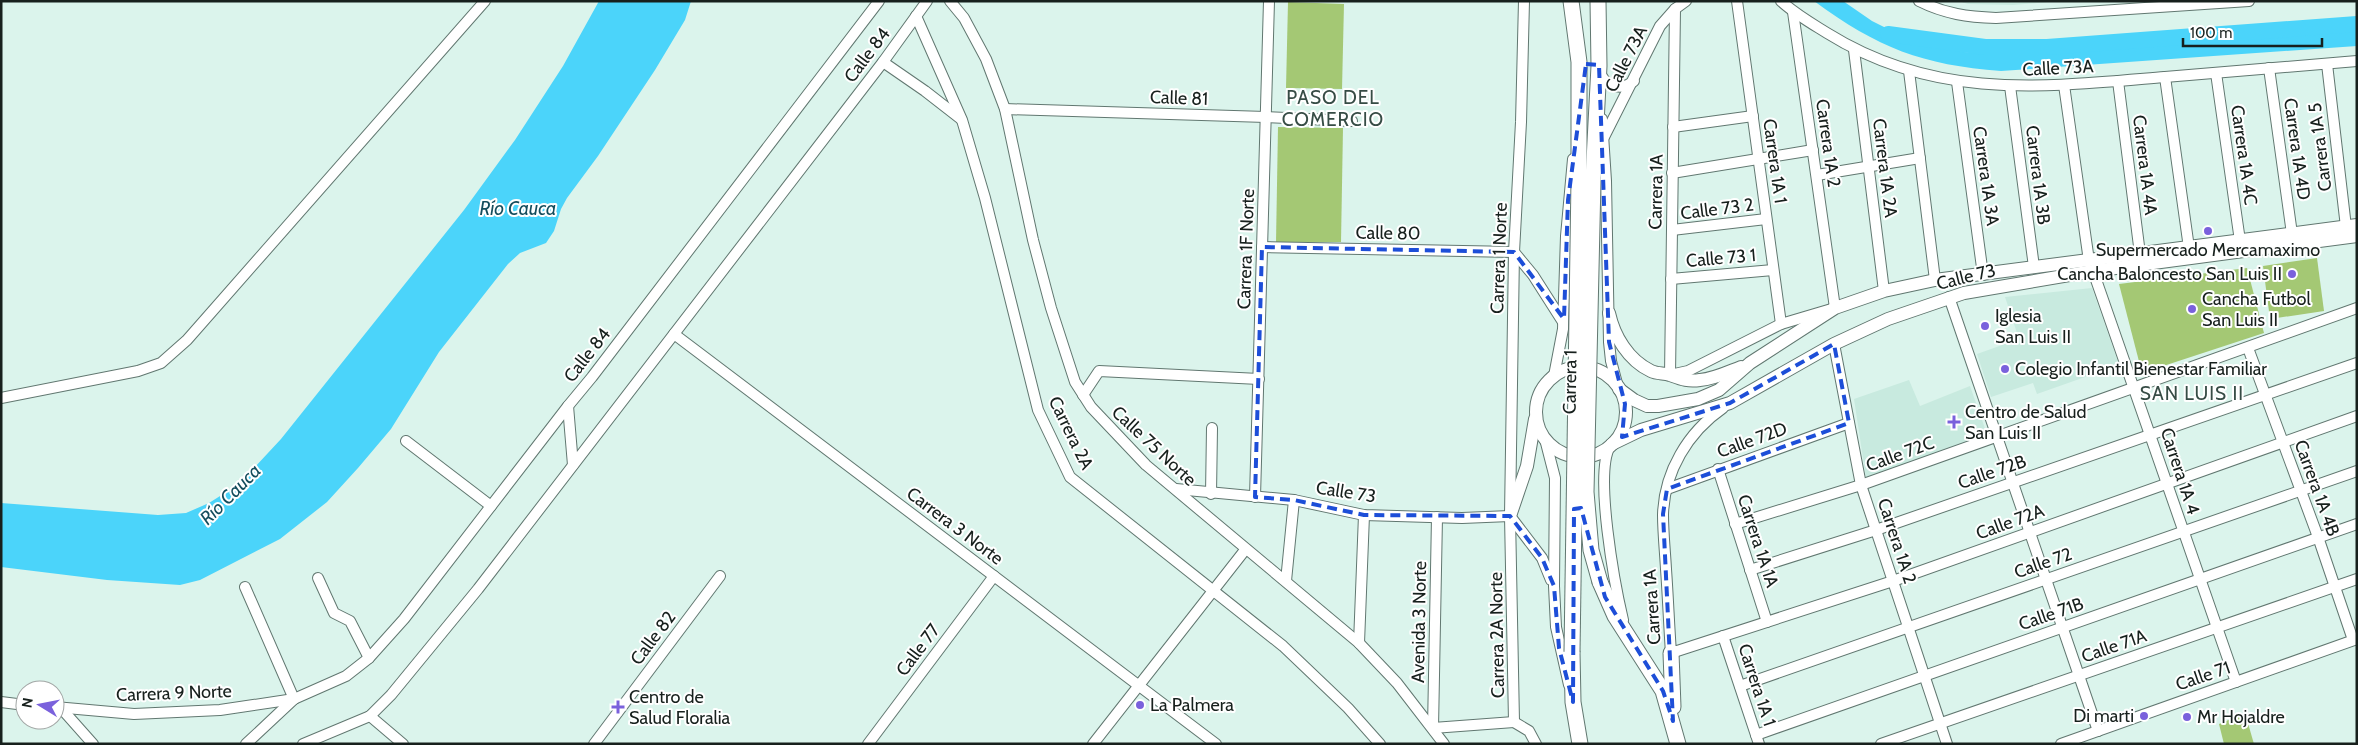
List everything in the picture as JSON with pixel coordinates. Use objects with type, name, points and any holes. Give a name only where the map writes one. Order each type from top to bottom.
[{"type":"highway","name":"Carrera 1","points":[[1572,1],[1579,62],[1586,180],[1586,492],[1591,550],[1609,606],[1625,634],[1663,691],[1678,744]]},
{"type":"highway","name":"Carrera 1","points":[[1580,744],[1573,702],[1572,652],[1586,180],[1599,66],[1598,1]]},
{"type":"highway","points":[[1671,653],[1673,721]]},
{"type":"main road","name":"Calle 73","points":[[1611,445],[1641,430],[1730,403],[1834,344],[1888,319],[1949,297],[2140,254],[2352,226]]},
{"type":"main road","name":"Calle 73","points":[[1619,388],[1634,400],[1647,406],[1687,402],[1719,390],[1750,363],[1835,308],[1884,291],[1934,280],[2034,268],[2091,266],[2357,236]]},
{"type":"main road","points":[[1609,313],[1617,337],[1632,357],[1653,372],[1670,375],[1679,380],[1698,380],[1717,376],[1750,363]]},
{"type":"main road","points":[[1510,516],[1527,466],[1536,414],[1541,393],[1554,376],[1570,368],[1590,368],[1606,375],[1619,388],[1625,404],[1624,420],[1619,435],[1611,445],[1593,455],[1574,456],[1559,451],[1545,439],[1539,427],[1536,414]]},
{"type":"street","points":[[1,398],[121,375],[162,362],[187,340],[486,1]]},
{"type":"street","name":"Calle 84","points":[[294,699],[346,676],[369,658],[404,619],[568,406],[592,378],[879,1]]},
{"type":"street","name":"Calle 84","points":[[370,716],[391,695],[478,589],[883,62],[927,1]]},
{"type":"street","name":"Calle 75 Norte","points":[[950,1],[964,18],[986,60],[1006,109],[1033,240],[1051,308],[1075,382],[1083,395],[1110,430],[1146,465],[1245,550],[1359,643],[1397,683],[1434,728],[1444,744]]},
{"type":"street","name":"Carrera 1F Norte","points":[[1255,498],[1269,1]]},
{"type":"street","name":"Carrera 1 Norte","points":[[1510,516],[1514,252],[1521,122],[1524,1]]},
{"type":"street","name":"Calle 73A","points":[[1603,138],[1634,81],[1660,26],[1675,9],[1686,1]]},
{"type":"street","name":"Carrera 1A 1","points":[[1737,1],[1781,324]]},
{"type":"street","name":"Calle 73A","points":[[1781,1],[1793,12],[1854,50],[1909,71],[1957,82],[2010,86],[2064,85],[2357,61]]},
{"type":"street","points":[[1919,1],[1940,11],[1967,18],[1996,18],[2249,1]]},
{"type":"street","name":"Carrera 1A","points":[[1670,375],[1675,9]]},
{"type":"street","name":"Carrera 1A 2","points":[[1793,12],[1835,308]]},
{"type":"street","name":"Carrera 2A","points":[[916,16],[962,120],[985,198],[1038,410],[1070,477],[1283,646],[1348,708],[1380,744]]},
{"type":"street","name":"Carrera 1A 2A","points":[[1854,50],[1884,291]]},
{"type":"street","points":[[883,62],[962,120]]},
{"type":"street","name":"Carrera 1A 5","points":[[2327,64],[2352,226]]},
{"type":"street","points":[[1599,66],[1603,78],[1613,86],[1626,86],[1634,81]]},
{"type":"street","points":[[1599,66],[1610,353],[1619,388]]},
{"type":"street","name":"Carrera 1A 4D","points":[[2269,68],[2292,234]]},
{"type":"street","points":[[1909,71],[1934,280]]},
{"type":"street","name":"Carrera 1A 4C","points":[[2216,73],[2240,241]]},
{"type":"street","points":[[2165,77],[2189,248]]},
{"type":"street","name":"Carrera 1A 4A","points":[[2118,81],[2140,254]]},
{"type":"street","name":"Carrera 1A 3A","points":[[1957,82],[1982,275]]},
{"type":"street","name":"Carrera 1A 4","points":[[2064,85],[2091,266],[2236,682]]},
{"type":"street","name":"Carrera 1A 3B","points":[[2010,86],[2034,268]]},
{"type":"street","points":[[1554,376],[1563,322],[1568,200],[1581,104]]},
{"type":"street","name":"Calle 81","points":[[1006,109],[1352,121]]},
{"type":"street","points":[[1673,127],[1752,116]]},
{"type":"street","points":[[1672,173],[1813,150]]},
{"type":"street","points":[[1817,175],[1920,158]]},
{"type":"street","name":"Calle 73 2","points":[[1672,230],[1766,219]]},
{"type":"street","name":"Calle 80","points":[[1262,247],[1514,252]]},
{"type":"street","points":[[1514,252],[1538,281],[1563,322]]},
{"type":"street","name":"Calle 73 1","points":[[1671,279],[1773,270]]},
{"type":"street","points":[[1949,297],[2061,628],[2098,730]]},
{"type":"street","points":[[1670,375],[1688,371],[1781,324],[1835,308]]},
{"type":"street","name":"Calle 72C","points":[[1735,524],[1861,485],[2357,308]]},
{"type":"street","name":"Carrera 3 Norte","points":[[674,334],[1216,744]]},
{"type":"street","name":"Carrera 1A 2","points":[[1834,344],[1861,485],[1947,744]]},
{"type":"street","name":"Carrera 1A 4B","points":[[2248,348],[2355,640]]},
{"type":"street","name":"Calle 72B","points":[[1750,570],[1876,530],[2357,363]]},
{"type":"street","points":[[1083,395],[1099,371],[1259,379]]},
{"type":"street","name":"Carrera 1A","points":[[1671,653],[1663,514],[1667,489],[1677,462],[1688,442],[1710,418],[1730,403]]},
{"type":"street","points":[[568,406],[573,465]]},
{"type":"street","name":"Calle 72A","points":[[1671,653],[1893,581],[2357,416]]},
{"type":"street","name":"Calle 72D","points":[[1667,489],[1718,469],[1850,423]]},
{"type":"street","points":[[1211,494],[1212,428]]},
{"type":"street","points":[[1545,439],[1555,478],[1554,586],[1559,648],[1573,702]]},
{"type":"street","points":[[406,441],[490,506]]},
{"type":"street","points":[[1611,445],[1604,464],[1606,503],[1618,599],[1625,634]]},
{"type":"street","name":"Carrera 1A 1A","points":[[1718,469],[1767,622]]},
{"type":"street","name":"Calle 72","points":[[1740,686],[2357,471]]},
{"type":"street","name":"Calle 73","points":[[1176,489],[1211,494],[1294,500],[1364,515],[1437,518],[1510,516]]},
{"type":"street","points":[[1286,582],[1294,500]]},
{"type":"street","points":[[1359,643],[1364,515]]},
{"type":"street","points":[[1510,516],[1542,558],[1554,586]]},
{"type":"street","name":"Carrera 2A Norte","points":[[1510,516],[1514,722],[1529,732],[1536,744]]},
{"type":"street","name":"Avenida 3 Norte","points":[[1434,728],[1437,518]]},
{"type":"street","name":"Calle 71B","points":[[1758,739],[1924,676],[2357,524]]},
{"type":"street","points":[[1092,744],[1245,550]]},
{"type":"street","name":"Calle 82","points":[[594,744],[720,576]]},
{"type":"street","name":"Calle 77","points":[[868,744],[994,576]]},
{"type":"street","points":[[318,578],[334,613],[350,621],[369,658]]},
{"type":"street","name":"Calle 71A","points":[[1882,744],[2357,579]]},
{"type":"street","points":[[245,587],[294,699],[246,744]]},
{"type":"street","name":"Carrera 1A 1","points":[[1723,636],[1758,739]]},
{"type":"street","name":"Calle 71","points":[[2061,744],[2089,739],[2098,730],[2355,640]]},
{"type":"street","name":"Carrera 9 Norte","points":[[65,708],[134,714],[220,710],[294,699]]},
{"type":"street","points":[[1,702],[15,704]]},
{"type":"street","points":[[65,714],[93,744]]},
{"type":"street","points":[[304,744],[370,716],[403,744]]},
{"type":"street","points":[[1434,728],[1514,722]]},
{"type":"highlighted area","points":[[1586,64],[1599,65],[1609,342],[1625,404],[1622,437],[1730,403],[1834,344],[1849,423],[1667,489],[1663,514],[1673,721],[1663,691],[1605,597],[1581,508],[1574,509],[1573,702],[1559,648],[1554,586],[1542,558],[1510,516],[1364,515],[1294,500],[1255,497],[1262,247],[1514,252],[1564,319],[1568,200]]},
{"type":"shaded area","points":[[1958,1],[2061,1],[2013,5],[1968,4]]},
{"type":"shaded area","points":[[2092,288],[2119,365],[2037,394],[2033,383],[1991,397],[1977,354],[2019,339],[2005,297]]},
{"type":"shaded area","points":[[1909,380],[1920,406],[1970,386],[1988,437],[1866,478],[1854,399]]},
{"type":"green space","points":[[1288,2],[1344,4],[1342,89],[1286,88]]},
{"type":"green space","points":[[1278,127],[1343,128],[1341,242],[1276,242]]},
{"type":"green space","points":[[2317,258],[2324,311],[2270,319],[2263,266]]},
{"type":"green space","name":"Cancha Futbol San Luis II","points":[[2247,268],[2264,333],[2142,373],[2119,284]]},
{"type":"green space","points":[[2245,713],[2254,744],[2224,744],[2219,724]]},
{"type":"water","name":"Río Cauca","points":[[599,1],[691,1],[685,20],[655,70],[598,156],[567,198],[561,209],[554,231],[546,243],[520,253],[508,264],[439,352],[391,429],[327,502],[280,539],[200,580],[180,585],[107,580],[1,567],[1,503],[158,515],[186,513],[209,503],[239,484],[281,439],[464,210],[515,140],[563,66]]},
{"type":"water","points":[[1814,1],[1843,1],[1872,21],[1898,34],[1964,52],[2001,54],[2357,29],[2357,46],[2001,71],[1947,64],[1924,59],[1902,51],[1859,31]]},
{"type":"waterway","points":[[1888,34],[1985,47],[2047,47],[2357,24]]},
{"type":"place","name":"Supermercado Mercamaximo","points":[[2208,231]]},
{"type":"place","name":"Cancha Baloncesto San Luis II","points":[[2292,274]]},
{"type":"place","name":"Cancha Futbol San Luis II","points":[[2192,309]]},
{"type":"place","name":"Iglesia San Luis II","points":[[1985,326]]},
{"type":"place","name":"Colegio Infantil Bienestar Familiar","points":[[2005,369]]},
{"type":"place","name":"Centro de Salud San Luis II","points":[[1954,422]]},
{"type":"place","name":"La Palmera","points":[[1140,705]]},
{"type":"place","name":"Centro de Salud Floralia","points":[[618,707]]},
{"type":"place","name":"Di marti","points":[[2144,716]]},
{"type":"place","name":"Mr Hojaldre","points":[[2187,717]]},
{"type":"district","name":"PASO DEL COMERCIO","points":[[1333,108]]},
{"type":"district","name":"SAN LUIS II","points":[[2192,393]]}]
